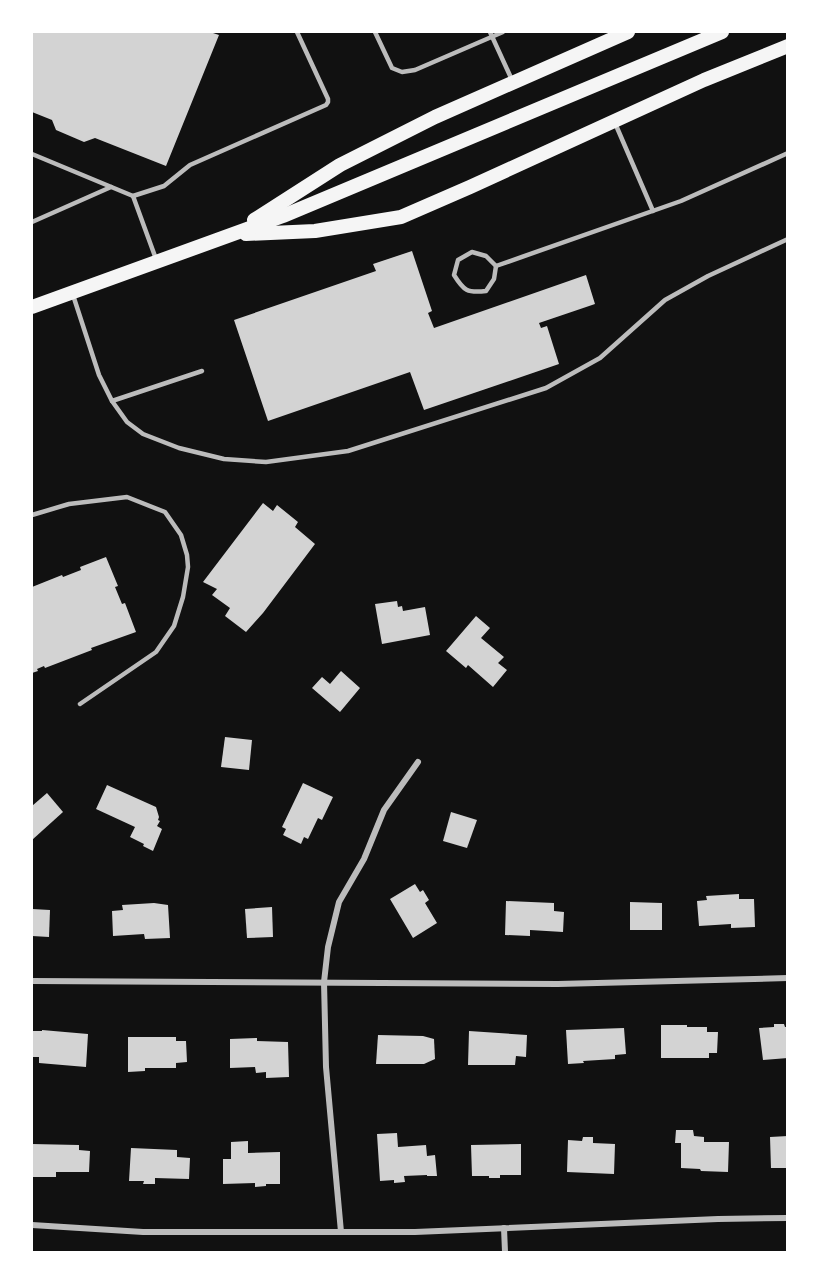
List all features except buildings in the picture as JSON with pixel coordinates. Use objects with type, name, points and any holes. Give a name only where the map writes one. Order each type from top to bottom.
[{"type":"main road","points":[[232,234],[340,165],[435,117],[628,32]]},
{"type":"main road","points":[[32,307],[283,216],[722,32]]},
{"type":"main road","points":[[232,234],[315,231],[401,217],[704,80],[788,46]]},
{"type":"street","points":[[341,1232],[326,1067],[324,982],[328,947],[339,902],[363,859],[384,810],[418,762]]},
{"type":"street","points":[[32,981],[558,984],[788,978]]},
{"type":"street","points":[[32,1225],[143,1232],[415,1232],[788,1218]]},
{"type":"street","points":[[504,1228],[505,1252]]},
{"type":"lane","points":[[32,154],[133,196],[164,186],[190,165],[326,105],[328,99],[297,32]]},
{"type":"lane","points":[[375,32],[392,68],[402,72],[415,70],[491,34],[503,32]]},
{"type":"lane","points":[[491,34],[513,82]]},
{"type":"lane","points":[[614,121],[653,211]]},
{"type":"lane","points":[[496,266],[681,201],[788,153]]},
{"type":"lane","points":[[32,222],[111,187]]},
{"type":"lane","points":[[133,196],[157,261]]},
{"type":"lane","points":[[72,292],[99,375],[112,401],[127,422],[143,434],[179,448],[224,459],[266,462],[348,451],[546,388],[600,358],[665,300],[708,276],[788,239]]},
{"type":"lane","points":[[472,252],[486,256],[496,266],[494,279],[486,291],[471,293],[461,287],[454,275],[458,260],[472,252]]},
{"type":"lane","points":[[112,401],[202,371]]},
{"type":"lane","points":[[32,515],[69,504],[127,497],[165,512],[182,535],[188,567],[183,597],[174,626],[156,652],[80,704]]}]
